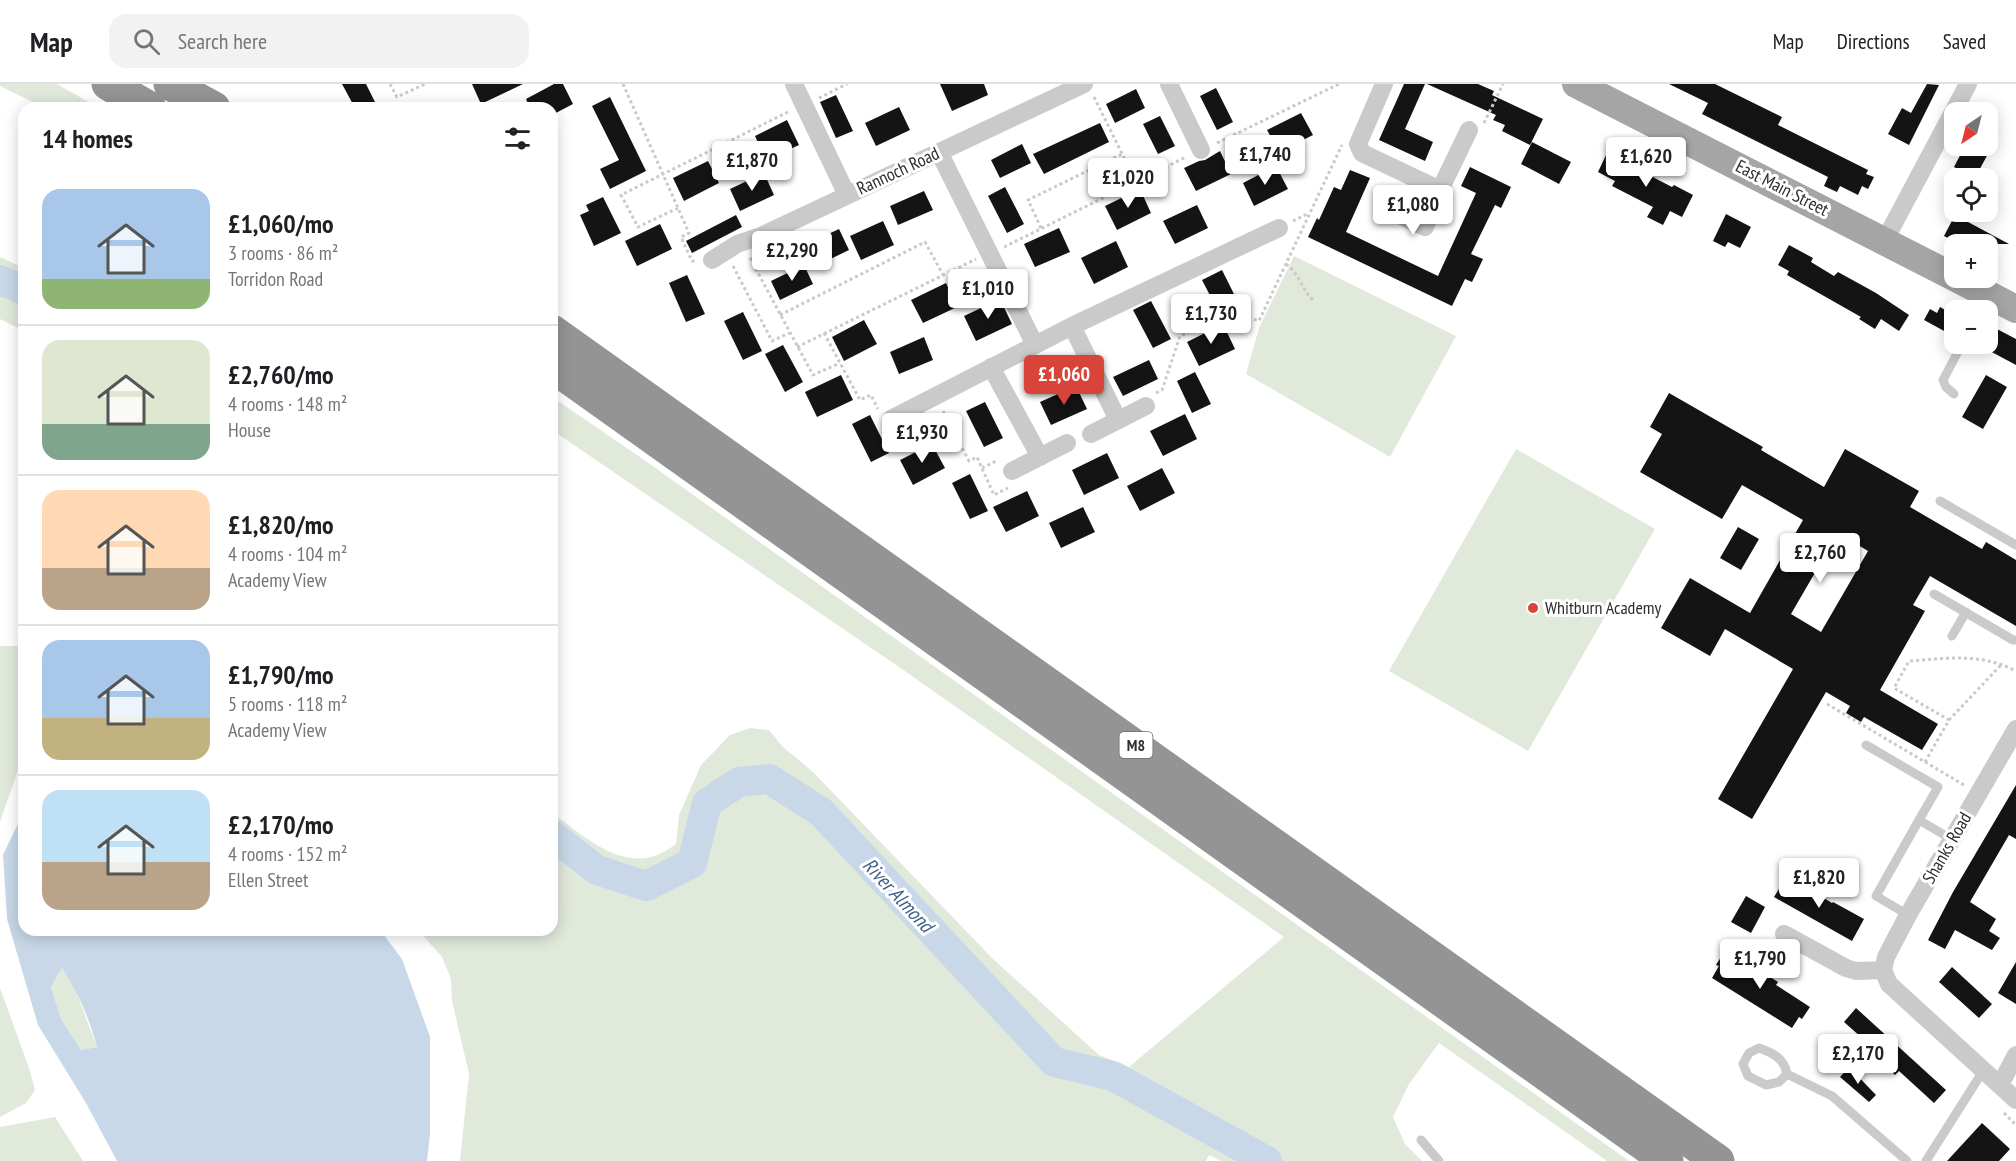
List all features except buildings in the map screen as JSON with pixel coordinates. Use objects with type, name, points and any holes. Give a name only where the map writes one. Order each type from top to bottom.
[{"type":"highway","points":[[108,84],[140,102]]},
{"type":"highway","points":[[170,84],[203,102]]},
{"type":"highway","name":"M8","points":[[558,335],[1718,1161]]},
{"type":"highway","name":"M8","points":[[558,370],[1667,1161]]},
{"type":"main road","name":"East Main Street","points":[[1576,84],[1944,271]]},
{"type":"main road","name":"East Main Street","points":[[1968,288],[1982,300]]},
{"type":"main road","name":"East Main Street","points":[[1998,305],[2016,309]]},
{"type":"street","points":[[794,84],[847,195]]},
{"type":"street","points":[[1169,84],[1201,150]]},
{"type":"street","points":[[1384,84],[1358,144],[1362,153],[1440,190]]},
{"type":"street","points":[[1885,240],[1968,84]]},
{"type":"street","name":"Rannoch Road","points":[[719,256],[742,243],[939,152],[1058,89],[1088,89]]},
{"type":"street","points":[[1389,210],[1425,227],[1469,130]]},
{"type":"street","points":[[939,152],[1035,345]]},
{"type":"street","points":[[891,419],[1072,326],[1279,228]]},
{"type":"street","points":[[1072,326],[1118,420]]},
{"type":"street","points":[[992,367],[1040,457]]},
{"type":"street","points":[[1091,434],[1146,406]]},
{"type":"street","points":[[1011,479],[1040,457],[1068,442]]},
{"type":"street","name":"Shanks Road","points":[[1883,970],[1886,957],[1908,915],[2016,729]]},
{"type":"street","points":[[1784,934],[1811,958],[1856,970],[1883,970],[1889,984],[2016,1100]]},
{"type":"street","points":[[2000,1085],[2016,1055]]},
{"type":"lane","points":[[1954,394],[1946,387],[1943,380],[1957,354]]},
{"type":"lane","points":[[1940,501],[2016,545]]},
{"type":"lane","points":[[1934,594],[2016,640]]},
{"type":"lane","points":[[1952,636],[1966,612]]},
{"type":"lane","points":[[1866,745],[1938,787],[1876,896],[1908,915]]},
{"type":"lane","points":[[1919,820],[1951,839]]},
{"type":"lane","points":[[1759,1048],[1774,1054],[1785,1064],[1787,1074],[1779,1082],[1766,1085],[1748,1076],[1743,1064],[1749,1053],[1759,1048]]},
{"type":"lane","points":[[1926,1161],[1983,1071]]},
{"type":"lane","points":[[1787,1074],[1832,1096],[1907,1161]]},
{"type":"lane","points":[[1421,1140],[1439,1161]]},
{"type":"path","points":[[390,84],[397,97],[425,84]]},
{"type":"path","points":[[623,84],[689,233],[681,237],[692,261],[719,256],[772,341],[789,333]]},
{"type":"path","points":[[678,208],[638,227],[621,195],[847,84]]},
{"type":"path","points":[[797,347],[1339,84]]},
{"type":"path","points":[[1469,130],[1483,125],[1503,84]]},
{"type":"path","points":[[1088,89],[1136,182]]},
{"type":"path","points":[[1146,406],[1143,400],[1162,390],[1180,336],[1233,312],[1259,321],[1342,144]]},
{"type":"path","points":[[1041,228],[1028,200],[1122,154]]},
{"type":"path","points":[[780,315],[925,242],[943,275]]},
{"type":"path","points":[[742,243],[813,375],[840,363]]},
{"type":"path","points":[[1286,264],[1296,274],[1305,293],[1314,301]]},
{"type":"path","points":[[824,333],[860,400],[871,395],[880,413],[891,419]]},
{"type":"path","points":[[935,396],[969,461],[977,457],[994,495],[1011,479]]},
{"type":"path","points":[[1948,720],[1894,688],[1909,661],[1978,658],[2016,671]]},
{"type":"path","points":[[1925,762],[1948,720],[2001,664]]},
{"type":"path","points":[[1827,704],[1978,794]]},
{"type":"shaded area","points":[[0,84],[57,84],[88,102],[32,102]]},
{"type":"shaded area","points":[[1294,256],[1456,336],[1390,457],[1246,374],[1259,328]]},
{"type":"shaded area","points":[[0,257],[18,265],[18,328],[0,319]]},
{"type":"shaded area","points":[[558,401],[640,457],[1629,1161],[1607,1161],[1439,1043],[1409,1084],[1393,1117],[1405,1144],[1422,1161],[1221,1161],[1209,1155],[1206,1161],[460,1161],[469,1074],[452,1001],[451,979],[442,957],[423,936],[558,936],[558,817],[598,846],[624,857],[637,859],[658,855],[676,844],[679,815],[701,765],[730,735],[750,728],[769,730],[783,747],[813,772],[993,959],[1099,1055],[1129,1067],[1284,937],[899,667],[558,434]]},
{"type":"shaded area","points":[[1516,449],[1655,529],[1528,751],[1389,671]]},
{"type":"shaded area","points":[[0,646],[18,646],[18,770],[0,822]]},
{"type":"shaded area","points":[[62,968],[74,986],[97,1047],[81,1050],[61,1019],[51,987]]},
{"type":"shaded area","points":[[0,988],[35,1090],[26,1103],[0,1117]]},
{"type":"shaded area","points":[[55,1117],[83,1161],[0,1161],[0,1127]]},
{"type":"water","points":[[18,824],[18,936],[385,936],[402,959],[430,1037],[430,1134],[427,1161],[117,1161],[86,1103],[38,1025],[7,919],[3,855]],"holes":[[[62,968],[83,1006],[97,1047],[81,1050],[61,1019],[51,987]]]},
{"type":"waterway","name":"River Almond","points":[[0,280],[18,288]]},
{"type":"waterway","name":"River Almond","points":[[558,840],[597,870],[646,886],[692,863],[707,803],[739,782],[769,779],[821,812],[1054,1062],[1113,1076],[1267,1161]]},
{"type":"place","name":"Whitburn Academy","points":[[1533,608]]}]
